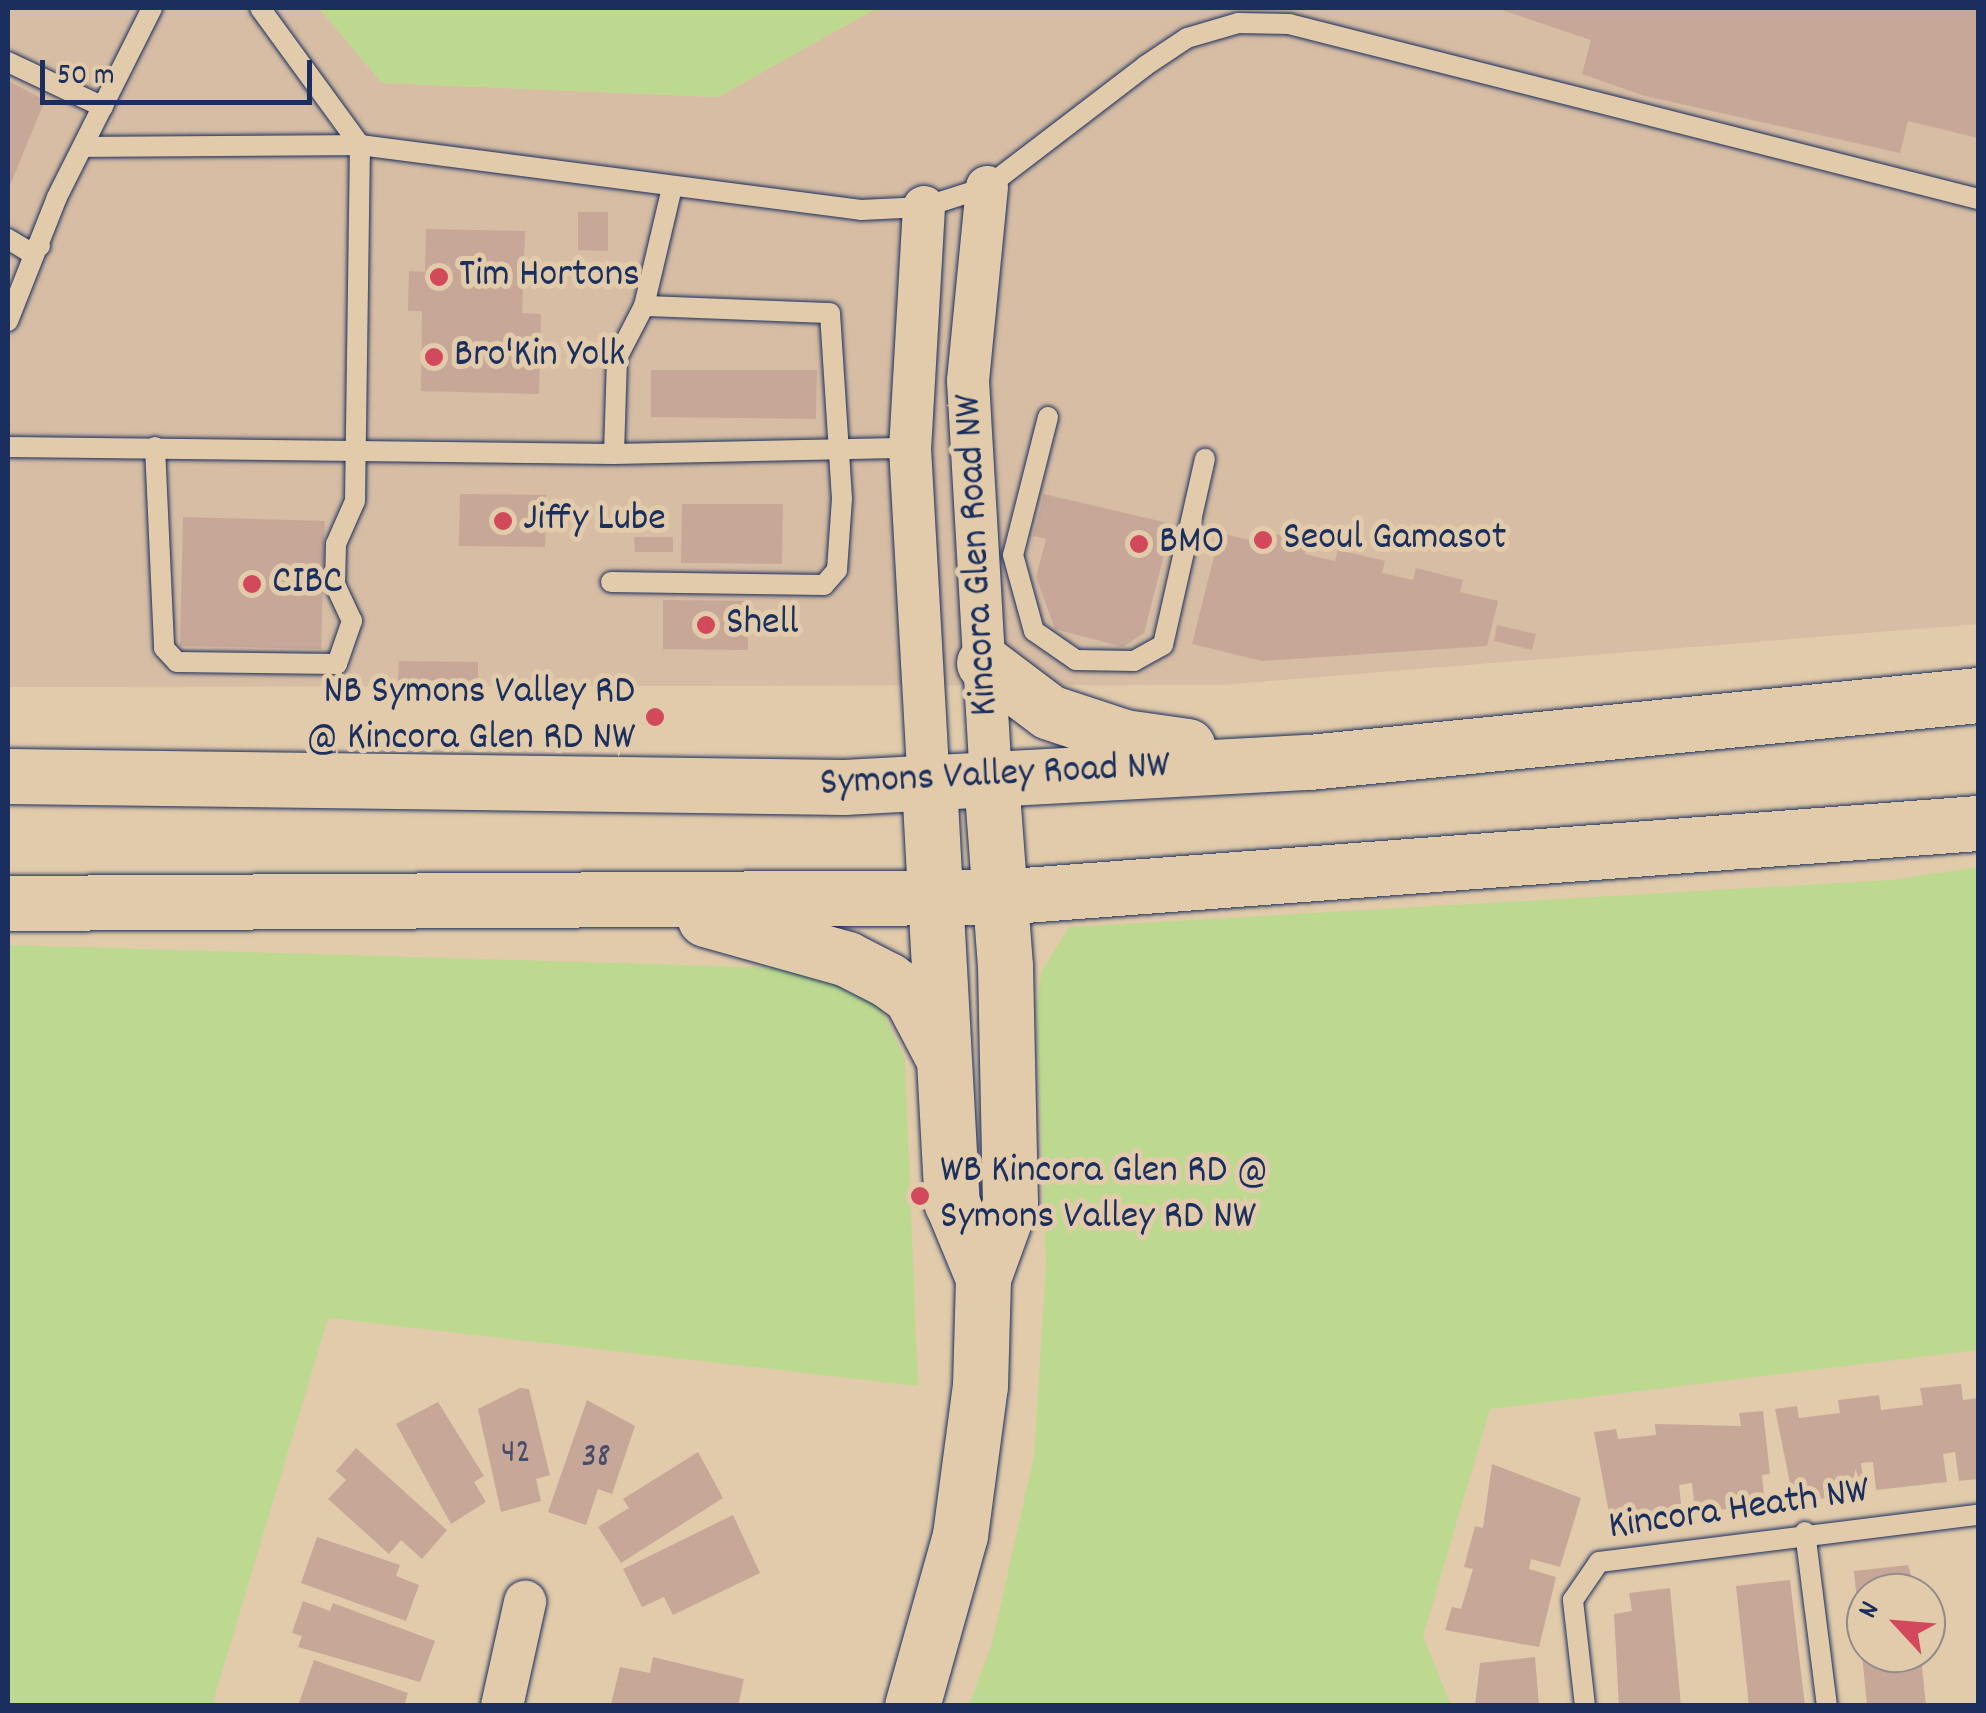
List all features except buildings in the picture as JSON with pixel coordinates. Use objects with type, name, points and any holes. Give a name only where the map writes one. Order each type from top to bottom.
[{"type":"main road","points":[[984,663],[1049,712],[1124,737],[1309,762]]},
{"type":"main road","name":"Symons Valley Road NW","points":[[8,776],[929,783],[1309,762],[1978,695]]},
{"type":"main road","name":"Kincora Glen Road NW","points":[[912,1706],[960,1535],[980,1386],[983,1278],[1010,1204],[991,780]]},
{"type":"main road","name":"Kincora Glen Road NW","points":[[929,783],[952,1203],[983,1278]]},
{"type":"main road","points":[[8,903],[998,897],[1978,823]]},
{"type":"main road","points":[[644,902],[848,958],[911,998],[943,1058]]},
{"type":"street","name":"Kincora Glen Road NW","points":[[987,188],[968,381],[991,780]]},
{"type":"street","name":"Kincora Glen Road NW","points":[[924,207],[910,448],[929,783]]},
{"type":"street","points":[[502,1706],[525,1602]]},
{"type":"lane","points":[[8,321],[83,147],[152,8]]},
{"type":"lane","points":[[156,447],[164,648],[176,662],[337,664],[351,639],[335,585],[336,544],[355,500],[351,448],[360,145],[260,8]]},
{"type":"lane","points":[[83,147],[360,145],[861,210],[924,207],[987,188],[1187,38],[1238,23],[1304,28],[1978,199]]},
{"type":"lane","points":[[8,62],[103,107]]},
{"type":"lane","points":[[614,454],[616,358],[644,306],[672,188]]},
{"type":"lane","points":[[8,239],[28,251],[40,246]]},
{"type":"lane","points":[[611,582],[824,585],[837,570],[839,451],[830,313],[644,306]]},
{"type":"lane","points":[[1048,417],[1013,555],[1034,630],[1076,660],[1134,661],[1163,645],[1205,459]]},
{"type":"lane","points":[[8,447],[614,454],[910,448]]},
{"type":"lane","name":"Kincora Heath NW","points":[[1585,1706],[1572,1600],[1599,1562],[1806,1532],[1978,1515]]},
{"type":"lane","points":[[1806,1532],[1827,1706]]},
{"type":"shaded area","points":[[8,8],[319,8],[382,83],[718,97],[877,8],[1978,8],[1978,624],[1220,685],[8,687]]},
{"type":"green space","points":[[319,8],[877,8],[718,97],[382,83]]},
{"type":"green space","points":[[1978,867],[1978,1350],[1490,1409],[1423,1636],[1451,1705],[969,1705],[992,1644],[1034,1456],[1046,1264],[1036,1006],[1042,970],[1069,927],[1891,880]]},
{"type":"green space","points":[[8,945],[785,968],[843,982],[880,1006],[905,1059],[918,1386],[328,1318],[212,1705],[8,1705]]},
{"type":"place","name":"Tim Hortons","points":[[439,277]]},
{"type":"place","name":"Bro'Kin Yolk","points":[[434,357]]},
{"type":"place","name":"Jiffy Lube","points":[[503,521]]},
{"type":"place","name":"Seoul Gamasot","points":[[1263,540]]},
{"type":"place","name":"BMO","points":[[1139,544]]},
{"type":"place","name":"CIBC","points":[[252,584]]},
{"type":"place","name":"Shell","points":[[706,625]]},
{"type":"place","name":"NB Symons Valley RD @ Kincora Glen RD NW","points":[[655,717]]},
{"type":"place","name":"WB Kincora Glen RD @ Symons Valley RD NW","points":[[920,1196]]}]
